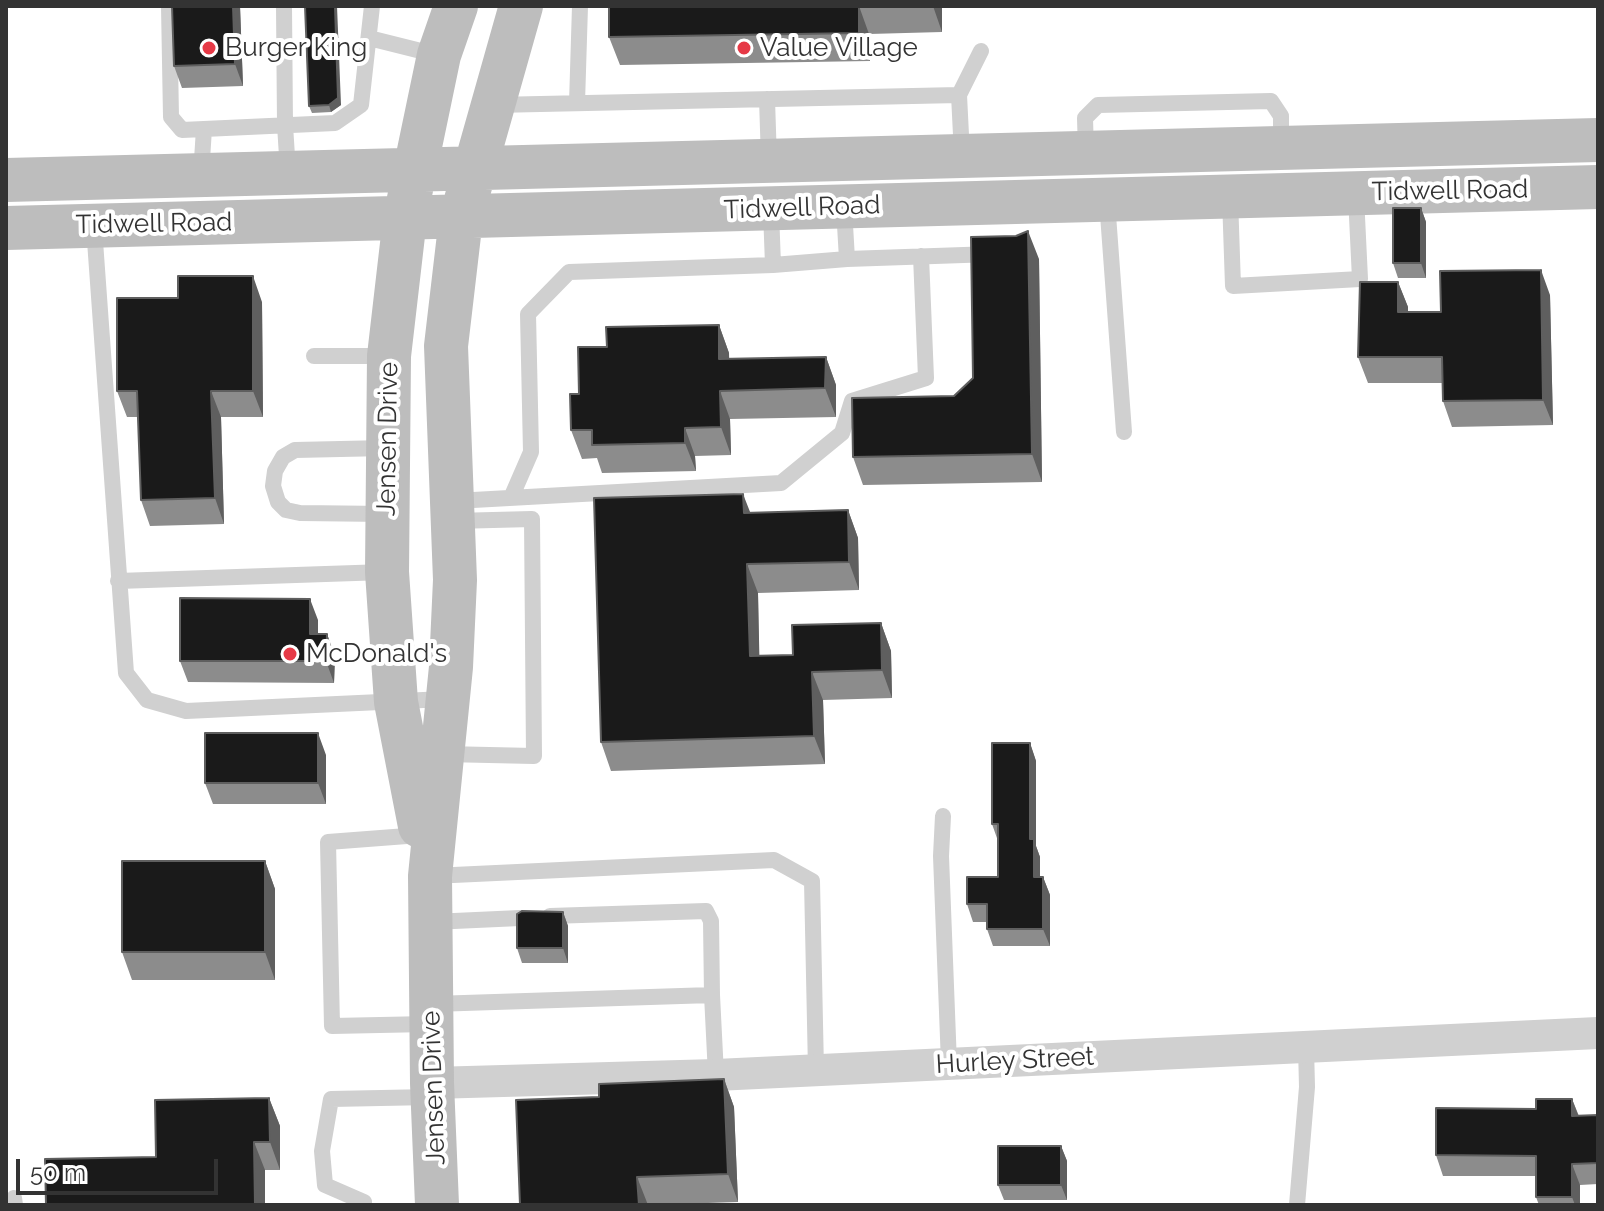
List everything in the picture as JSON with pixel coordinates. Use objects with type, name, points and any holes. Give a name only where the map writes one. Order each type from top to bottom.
[{"type":"main road","name":"Jensen Drive","points":[[437,1205],[431,922],[426,856],[396,702],[387,572],[389,356],[405,218],[439,55],[456,6]]},
{"type":"main road","name":"Jensen Drive","points":[[426,856],[451,667],[455,580],[446,346],[461,218],[521,6]]},
{"type":"main road","name":"Tidwell Road","points":[[6,180],[1598,140]]},
{"type":"main road","points":[[1281,148],[1284,195]]},
{"type":"main road","points":[[974,157],[1012,206]]},
{"type":"main road","points":[[769,162],[771,209]]},
{"type":"main road","name":"Tidwell Road","points":[[6,228],[844,207],[1012,206],[1106,200],[1598,187]]},
{"type":"street","name":"Hurley Street","points":[[433,1090],[1598,1033]]},
{"type":"lane","points":[[169,6],[171,117],[182,130],[335,123],[361,105],[372,6]]},
{"type":"lane","points":[[284,6],[288,174]]},
{"type":"lane","points":[[577,103],[580,6]]},
{"type":"lane","points":[[369,38],[439,55]]},
{"type":"lane","points":[[974,157],[959,95],[981,51]]},
{"type":"lane","points":[[493,105],[959,95]]},
{"type":"lane","points":[[767,99],[769,162]]},
{"type":"lane","points":[[200,176],[204,129]]},
{"type":"lane","points":[[1230,196],[1233,286],[1360,279],[1356,193]]},
{"type":"lane","points":[[1106,200],[1124,432]]},
{"type":"lane","points":[[844,207],[847,259]]},
{"type":"lane","points":[[771,209],[773,265]]},
{"type":"lane","points":[[93,226],[126,673],[147,700],[186,711],[446,699]]},
{"type":"lane","points":[[511,498],[531,452],[528,314],[569,272],[1011,253]]},
{"type":"lane","points":[[452,511],[511,498],[781,483],[842,433],[852,401],[926,378],[921,256]]},
{"type":"lane","points":[[314,356],[389,356]]},
{"type":"lane","points":[[387,514],[300,513],[286,510],[278,502],[273,486],[275,471],[283,457],[295,450],[388,448]]},
{"type":"lane","points":[[441,754],[534,756],[532,519],[452,511]]},
{"type":"lane","points":[[118,581],[387,572]]},
{"type":"lane","points":[[943,816],[941,856],[949,1064]]},
{"type":"lane","points":[[712,995],[432,1014],[332,1026],[328,842],[426,856],[774,860],[812,881],[816,1070]]},
{"type":"lane","points":[[550,916],[706,911],[711,921],[716,1075]]},
{"type":"lane","points":[[431,922],[520,918]]},
{"type":"lane","points":[[1297,1205],[1307,1087],[1306,1047]]},
{"type":"lane","points":[[364,1204],[325,1185],[322,1151],[331,1099],[433,1090]]},
{"type":"building","points":[[172,6],[233,6],[235,64],[174,66]]},
{"type":"building","points":[[305,6],[335,6],[338,98],[329,105],[309,106]]},
{"type":"building","points":[[609,6],[859,6],[859,33],[609,37]]},
{"type":"building","points":[[1393,208],[1421,208],[1421,263],[1393,263]]},
{"type":"building","points":[[1028,231],[1032,454],[853,457],[852,398],[954,396],[973,378],[971,237],[1016,236]]},
{"type":"building","points":[[1541,270],[1543,400],[1443,401],[1442,357],[1358,357],[1360,282],[1398,282],[1398,312],[1441,312],[1440,271]]},
{"type":"building","points":[[178,276],[253,276],[253,391],[211,391],[215,498],[141,500],[137,391],[117,391],[117,298],[178,298]]},
{"type":"building","points":[[719,325],[719,359],[826,357],[825,388],[720,391],[721,427],[685,428],[685,443],[592,445],[592,430],[571,430],[570,394],[579,394],[578,347],[607,347],[606,327]]},
{"type":"building","points":[[743,494],[744,513],[848,510],[849,562],[747,564],[750,656],[793,655],[792,625],[881,623],[882,670],[812,672],[814,736],[601,742],[594,498]]},
{"type":"building","points":[[180,598],[310,599],[310,634],[327,634],[326,661],[180,661]]},
{"type":"building","points":[[205,733],[318,733],[318,783],[205,783]]},
{"type":"building","points":[[992,743],[1030,743],[1030,839],[1034,839],[1034,877],[1043,877],[1043,929],[987,929],[987,904],[967,904],[967,877],[998,877],[998,824],[992,824]]},
{"type":"building","points":[[122,861],[265,861],[265,952],[122,952]]},
{"type":"building","points":[[522,911],[563,912],[563,948],[517,948],[517,914]]},
{"type":"building","points":[[724,1079],[728,1174],[637,1177],[639,1205],[520,1205],[516,1100],[599,1097],[599,1084]]},
{"type":"building","points":[[269,1098],[270,1142],[254,1142],[255,1205],[46,1205],[45,1159],[156,1157],[155,1100]]},
{"type":"building","points":[[1536,1099],[1572,1099],[1572,1116],[1598,1115],[1598,1163],[1572,1164],[1572,1197],[1536,1197],[1536,1156],[1436,1155],[1436,1108],[1536,1109]]},
{"type":"building","points":[[998,1146],[1061,1146],[1061,1185],[998,1185]]},
{"type":"place","name":"Burger King","points":[[209,48]]},
{"type":"place","name":"Value Village","points":[[744,48]]},
{"type":"place","name":"McDonald's","points":[[290,654]]}]
